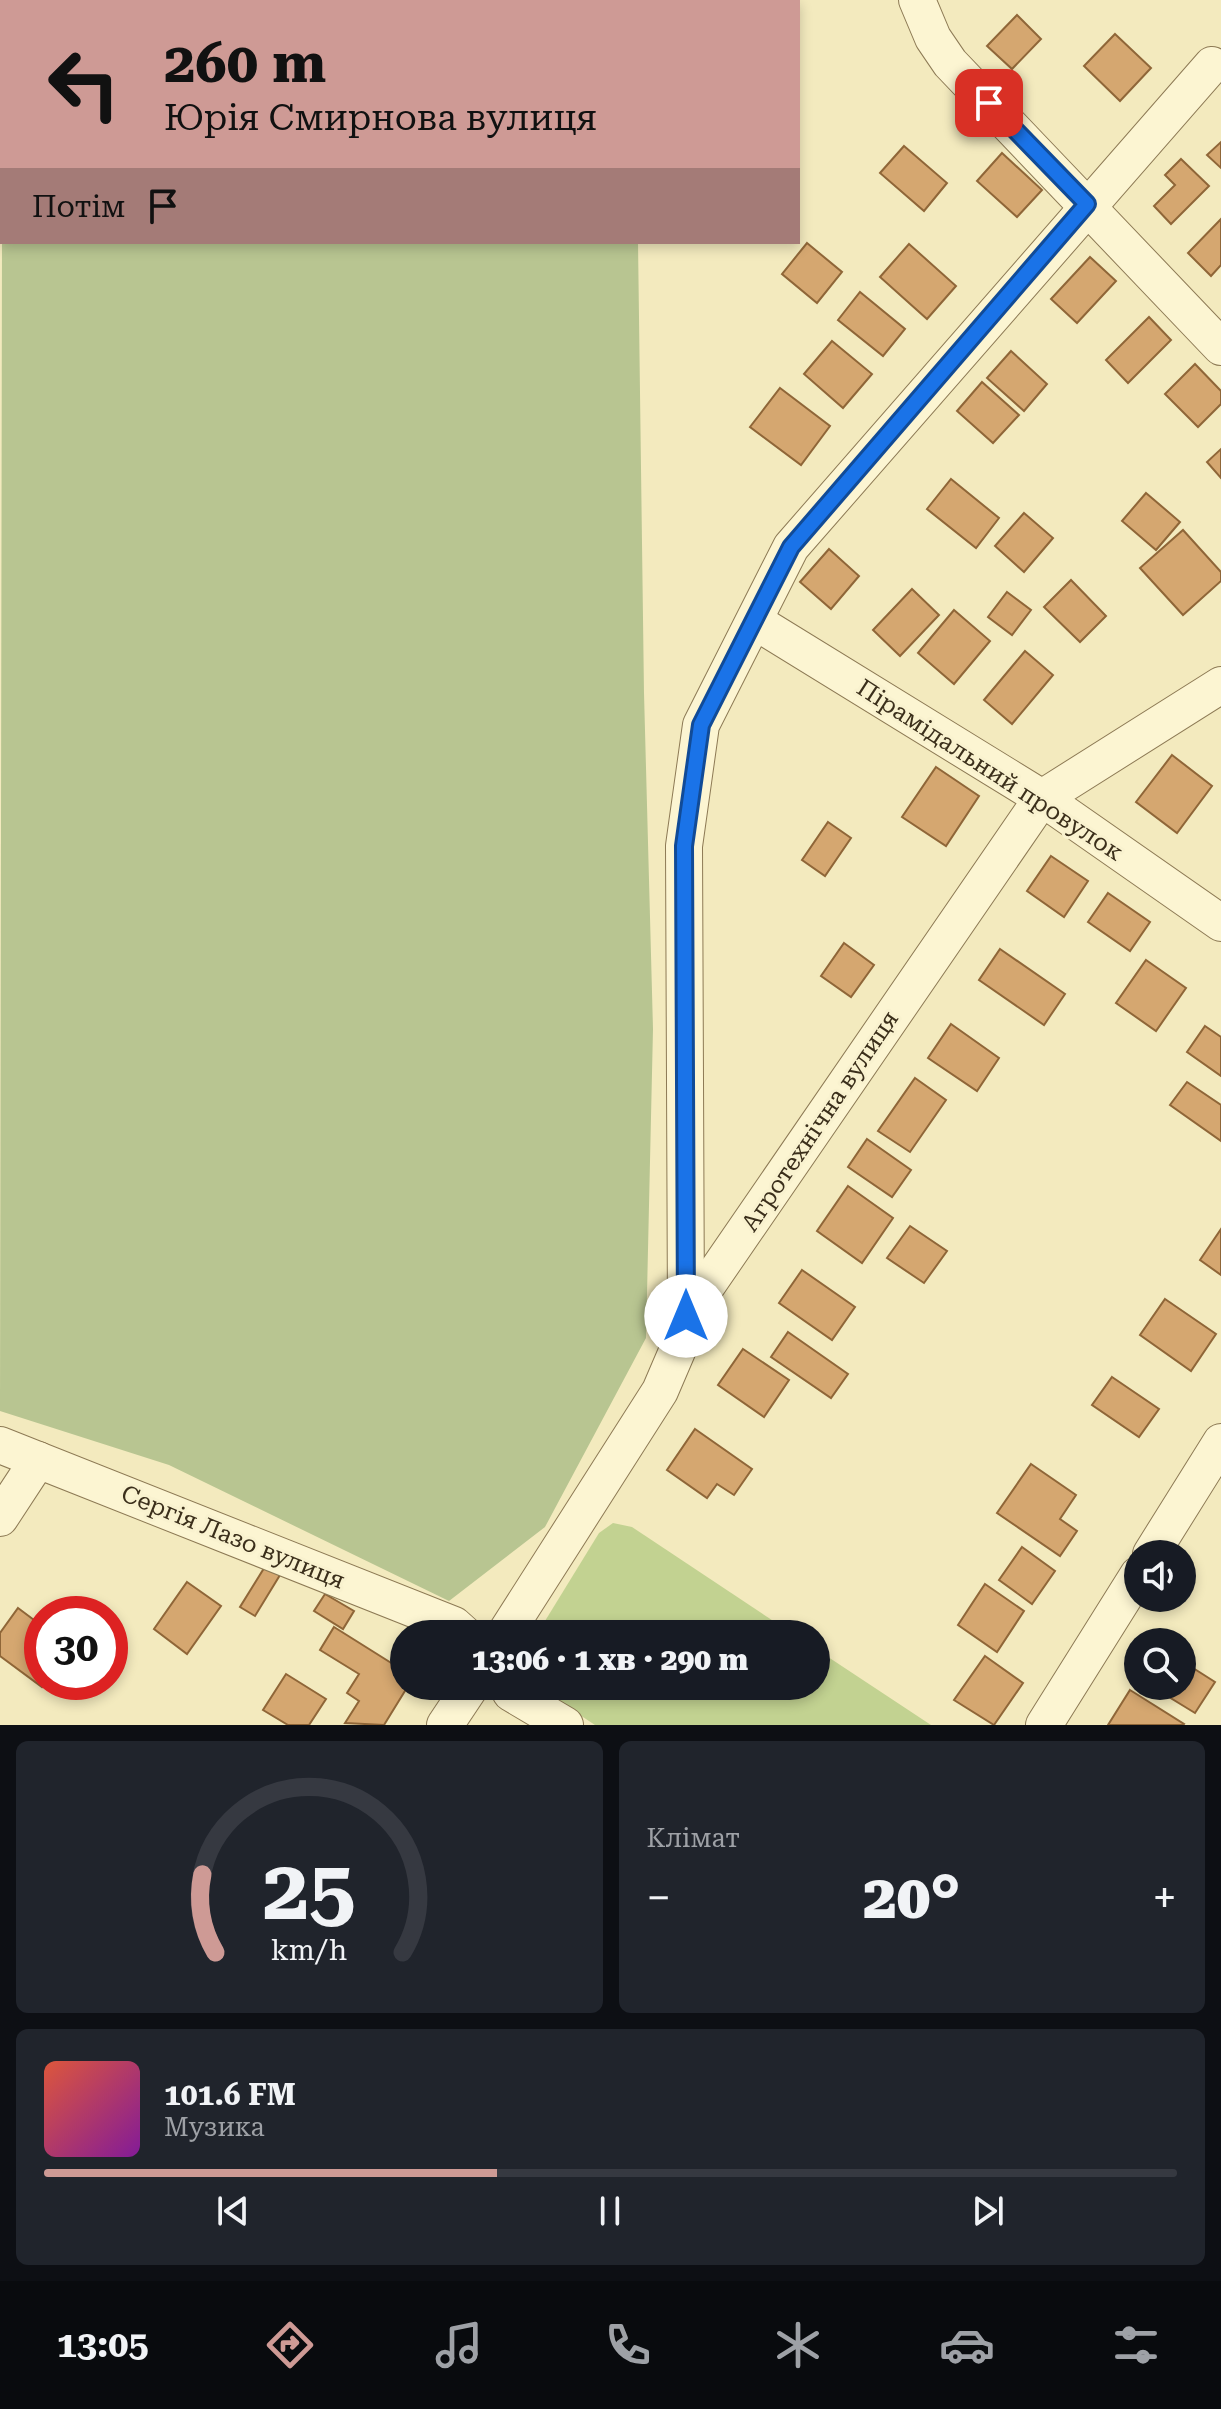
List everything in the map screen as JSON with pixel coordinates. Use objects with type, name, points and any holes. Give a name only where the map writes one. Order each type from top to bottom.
[{"type":"street","points":[[917,0],[933,38],[950,63],[1221,347]]},
{"type":"street","points":[[686,1316],[684,846],[701,725],[756,622],[791,547],[1087,204],[1212,65]]},
{"type":"street","name":"Пірамідальний провулок","points":[[756,622],[1042,798],[1221,923]]},
{"type":"street","name":"Агротехнічна вулиця","points":[[514,1620],[660,1391],[678,1349],[686,1316],[1042,798],[1221,685]]},
{"type":"street","points":[[1160,1540],[1221,1442]]},
{"type":"street","name":"Сергія Лазо вулиця","points":[[0,1445],[441,1620]]},
{"type":"street","points":[[0,1518],[38,1460]]},
{"type":"street","points":[[1044,1725],[1124,1597]]},
{"type":"street","points":[[445,1725],[462,1700]]},
{"type":"street","points":[[523,1700],[565,1725]]},
{"type":"green space","points":[[2,244],[638,244],[644,693],[653,1029],[646,1338],[545,1527],[449,1601],[169,1465],[0,1411]]},
{"type":"green space","points":[[613,1523],[632,1527],[772,1620],[546,1620],[599,1533]]},
{"type":"green space","points":[[830,1658],[931,1725],[595,1725],[557,1700],[830,1700]]},
{"type":"building","points":[[1017,15],[1041,39],[1012,69],[987,46]]},
{"type":"building","points":[[1115,34],[1151,68],[1120,101],[1084,66]]},
{"type":"building","points":[[1221,142],[1221,168],[1207,155]]},
{"type":"building","points":[[904,146],[947,183],[924,211],[880,173]]},
{"type":"building","points":[[1002,153],[1042,190],[1017,217],[977,181]]},
{"type":"building","points":[[1181,159],[1209,186],[1171,224],[1154,206],[1175,185],[1165,175]]},
{"type":"building","points":[[1221,219],[1221,265],[1211,276],[1188,253]]},
{"type":"building","points":[[807,243],[842,272],[817,303],[782,274]]},
{"type":"building","points":[[909,244],[956,286],[927,319],[880,277]]},
{"type":"building","points":[[1090,257],[1116,281],[1077,323],[1051,299]]},
{"type":"building","points":[[860,292],[905,329],[883,356],[838,320]]},
{"type":"building","points":[[1149,317],[1171,340],[1128,383],[1106,360]]},
{"type":"building","points":[[832,341],[872,374],[843,408],[804,374]]},
{"type":"building","points":[[1011,351],[1047,384],[1024,411],[987,378]]},
{"type":"building","points":[[1195,364],[1221,391],[1221,404],[1198,427],[1165,394]]},
{"type":"building","points":[[982,382],[1019,415],[993,443],[957,411]]},
{"type":"building","points":[[780,388],[830,426],[801,465],[750,427]]},
{"type":"building","points":[[1221,449],[1221,478],[1207,462]]},
{"type":"building","points":[[951,479],[999,518],[976,548],[927,509]]},
{"type":"building","points":[[1146,493],[1180,522],[1156,550],[1122,521]]},
{"type":"building","points":[[1024,513],[1053,538],[1024,572],[995,546]]},
{"type":"building","points":[[1183,530],[1221,572],[1221,581],[1183,615],[1140,568]]},
{"type":"building","points":[[829,549],[859,576],[831,609],[800,582]]},
{"type":"building","points":[[1071,580],[1106,616],[1080,642],[1044,607]]},
{"type":"building","points":[[912,589],[939,615],[900,656],[873,630]]},
{"type":"building","points":[[1007,592],[1031,610],[1012,635],[988,617]]},
{"type":"building","points":[[954,610],[990,641],[954,684],[918,653]]},
{"type":"building","points":[[1025,651],[1053,675],[1012,724],[984,700]]},
{"type":"building","points":[[1172,755],[1212,786],[1177,833],[1136,802]]},
{"type":"building","points":[[936,767],[979,796],[946,846],[902,817]]},
{"type":"building","points":[[828,822],[851,838],[825,876],[802,860]]},
{"type":"building","points":[[1051,856],[1088,881],[1064,917],[1027,891]]},
{"type":"building","points":[[1108,893],[1150,922],[1130,951],[1088,922]]},
{"type":"building","points":[[844,943],[874,965],[851,997],[821,976]]},
{"type":"building","points":[[1000,949],[1065,994],[1044,1025],[979,980]]},
{"type":"building","points":[[1146,960],[1186,988],[1156,1031],[1116,1003]]},
{"type":"building","points":[[951,1024],[999,1058],[977,1091],[928,1058]]},
{"type":"building","points":[[1205,1026],[1221,1037],[1221,1076],[1187,1052]]},
{"type":"building","points":[[915,1078],[946,1100],[910,1152],[878,1131]]},
{"type":"building","points":[[1187,1082],[1221,1105],[1221,1141],[1170,1105]]},
{"type":"building","points":[[867,1139],[911,1170],[892,1197],[848,1167]]},
{"type":"building","points":[[848,1186],[893,1218],[862,1263],[817,1231]]},
{"type":"building","points":[[910,1226],[947,1251],[924,1283],[887,1258]]},
{"type":"building","points":[[1221,1229],[1221,1275],[1200,1260]]},
{"type":"building","points":[[802,1270],[855,1307],[832,1340],[779,1303]]},
{"type":"building","points":[[1165,1299],[1216,1334],[1191,1371],[1140,1335]]},
{"type":"building","points":[[788,1332],[848,1374],[831,1398],[771,1357]]},
{"type":"building","points":[[743,1349],[789,1380],[764,1417],[718,1385]]},
{"type":"building","points":[[1112,1377],[1159,1409],[1139,1437],[1092,1405]]},
{"type":"building","points":[[695,1429],[752,1469],[734,1495],[717,1484],[707,1498],[667,1470]]},
{"type":"building","points":[[1031,1464],[1076,1495],[1060,1519],[1077,1531],[1060,1556],[997,1513]]},
{"type":"building","points":[[1022,1547],[1055,1571],[1032,1604],[999,1580]]},
{"type":"building","points":[[266,1565],[280,1575],[255,1616],[240,1607]]},
{"type":"building","points":[[187,1582],[221,1606],[187,1654],[154,1629]]},
{"type":"building","points":[[985,1584],[1024,1611],[997,1652],[958,1625]]},
{"type":"building","points":[[325,1594],[354,1611],[343,1629],[314,1611]]},
{"type":"building","points":[[18,1608],[24,1612],[24,1674],[0,1656],[0,1633]]},
{"type":"building","points":[[334,1627],[390,1662],[390,1700],[399,1700],[384,1725],[345,1723],[359,1701],[347,1693],[359,1674],[320,1650]]},
{"type":"building","points":[[985,1656],[1023,1683],[994,1725],[954,1700]]},
{"type":"building","points":[[1196,1670],[1215,1682],[1195,1713],[1174,1700],[1196,1700]]},
{"type":"building","points":[[286,1674],[326,1699],[309,1725],[288,1725],[263,1710]]},
{"type":"building","points":[[1124,1700],[1146,1700],[1184,1724],[1183,1725],[1108,1725]]},
{"type":"route","points":[[686,1316],[684,846],[701,725],[756,622],[791,547],[1087,204],[989,103]]}]
